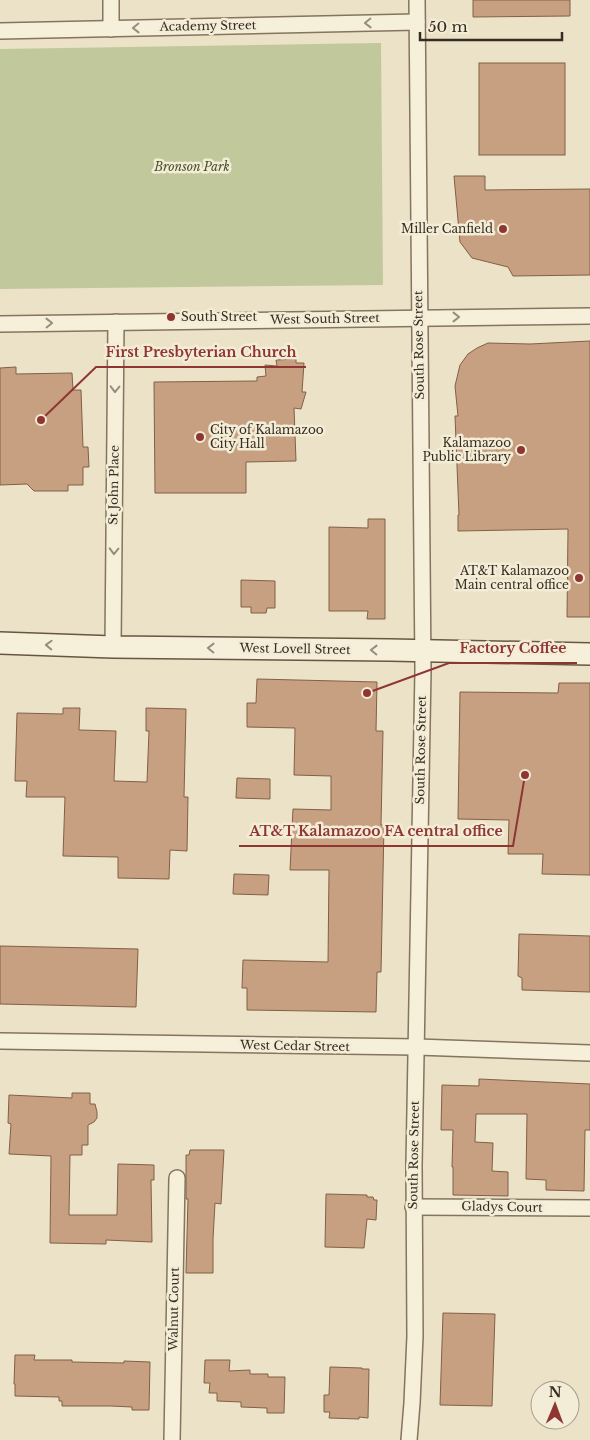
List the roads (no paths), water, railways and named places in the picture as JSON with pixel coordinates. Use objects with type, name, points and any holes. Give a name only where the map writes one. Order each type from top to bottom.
[{"type":"street","points":[[110,0],[111,29]]},
{"type":"street","name":"South Rose Street","points":[[409,1440],[415,1336],[414,1206],[422,650],[417,0]]},
{"type":"street","name":"Academy Street","points":[[0,31],[417,22]]},
{"type":"street","name":"West South Street","points":[[0,324],[590,316]]},
{"type":"street","name":"St John Place","points":[[113,647],[116,322]]},
{"type":"street","name":"West Lovell Street","points":[[0,643],[113,647],[422,650],[590,654]]},
{"type":"street","name":"West Cedar Street","points":[[0,1040],[417,1047],[590,1053]]},
{"type":"street","name":"Walnut Court","points":[[172,1440],[177,1178]]},
{"type":"street","name":"Gladys Court","points":[[414,1206],[590,1208]]},
{"type":"place","name":"Miller Canfield","points":[[503,229]]},
{"type":"place","name":"South Street","points":[[171,317]]},
{"type":"place","name":"First Presbyterian Church","points":[[41,420]]},
{"type":"place","name":"City of Kalamazoo City Hall","points":[[200,437]]},
{"type":"place","name":"Kalamazoo Public Library","points":[[521,450]]},
{"type":"place","name":"AT&T Kalamazoo Main central office","points":[[579,578]]},
{"type":"place","name":"Factory Coffee","points":[[367,693]]},
{"type":"place","name":"AT&T Kalamazoo FA central office","points":[[525,775]]},
{"type":"park label","name":"Bronson Park","points":[[192,167]]}]
